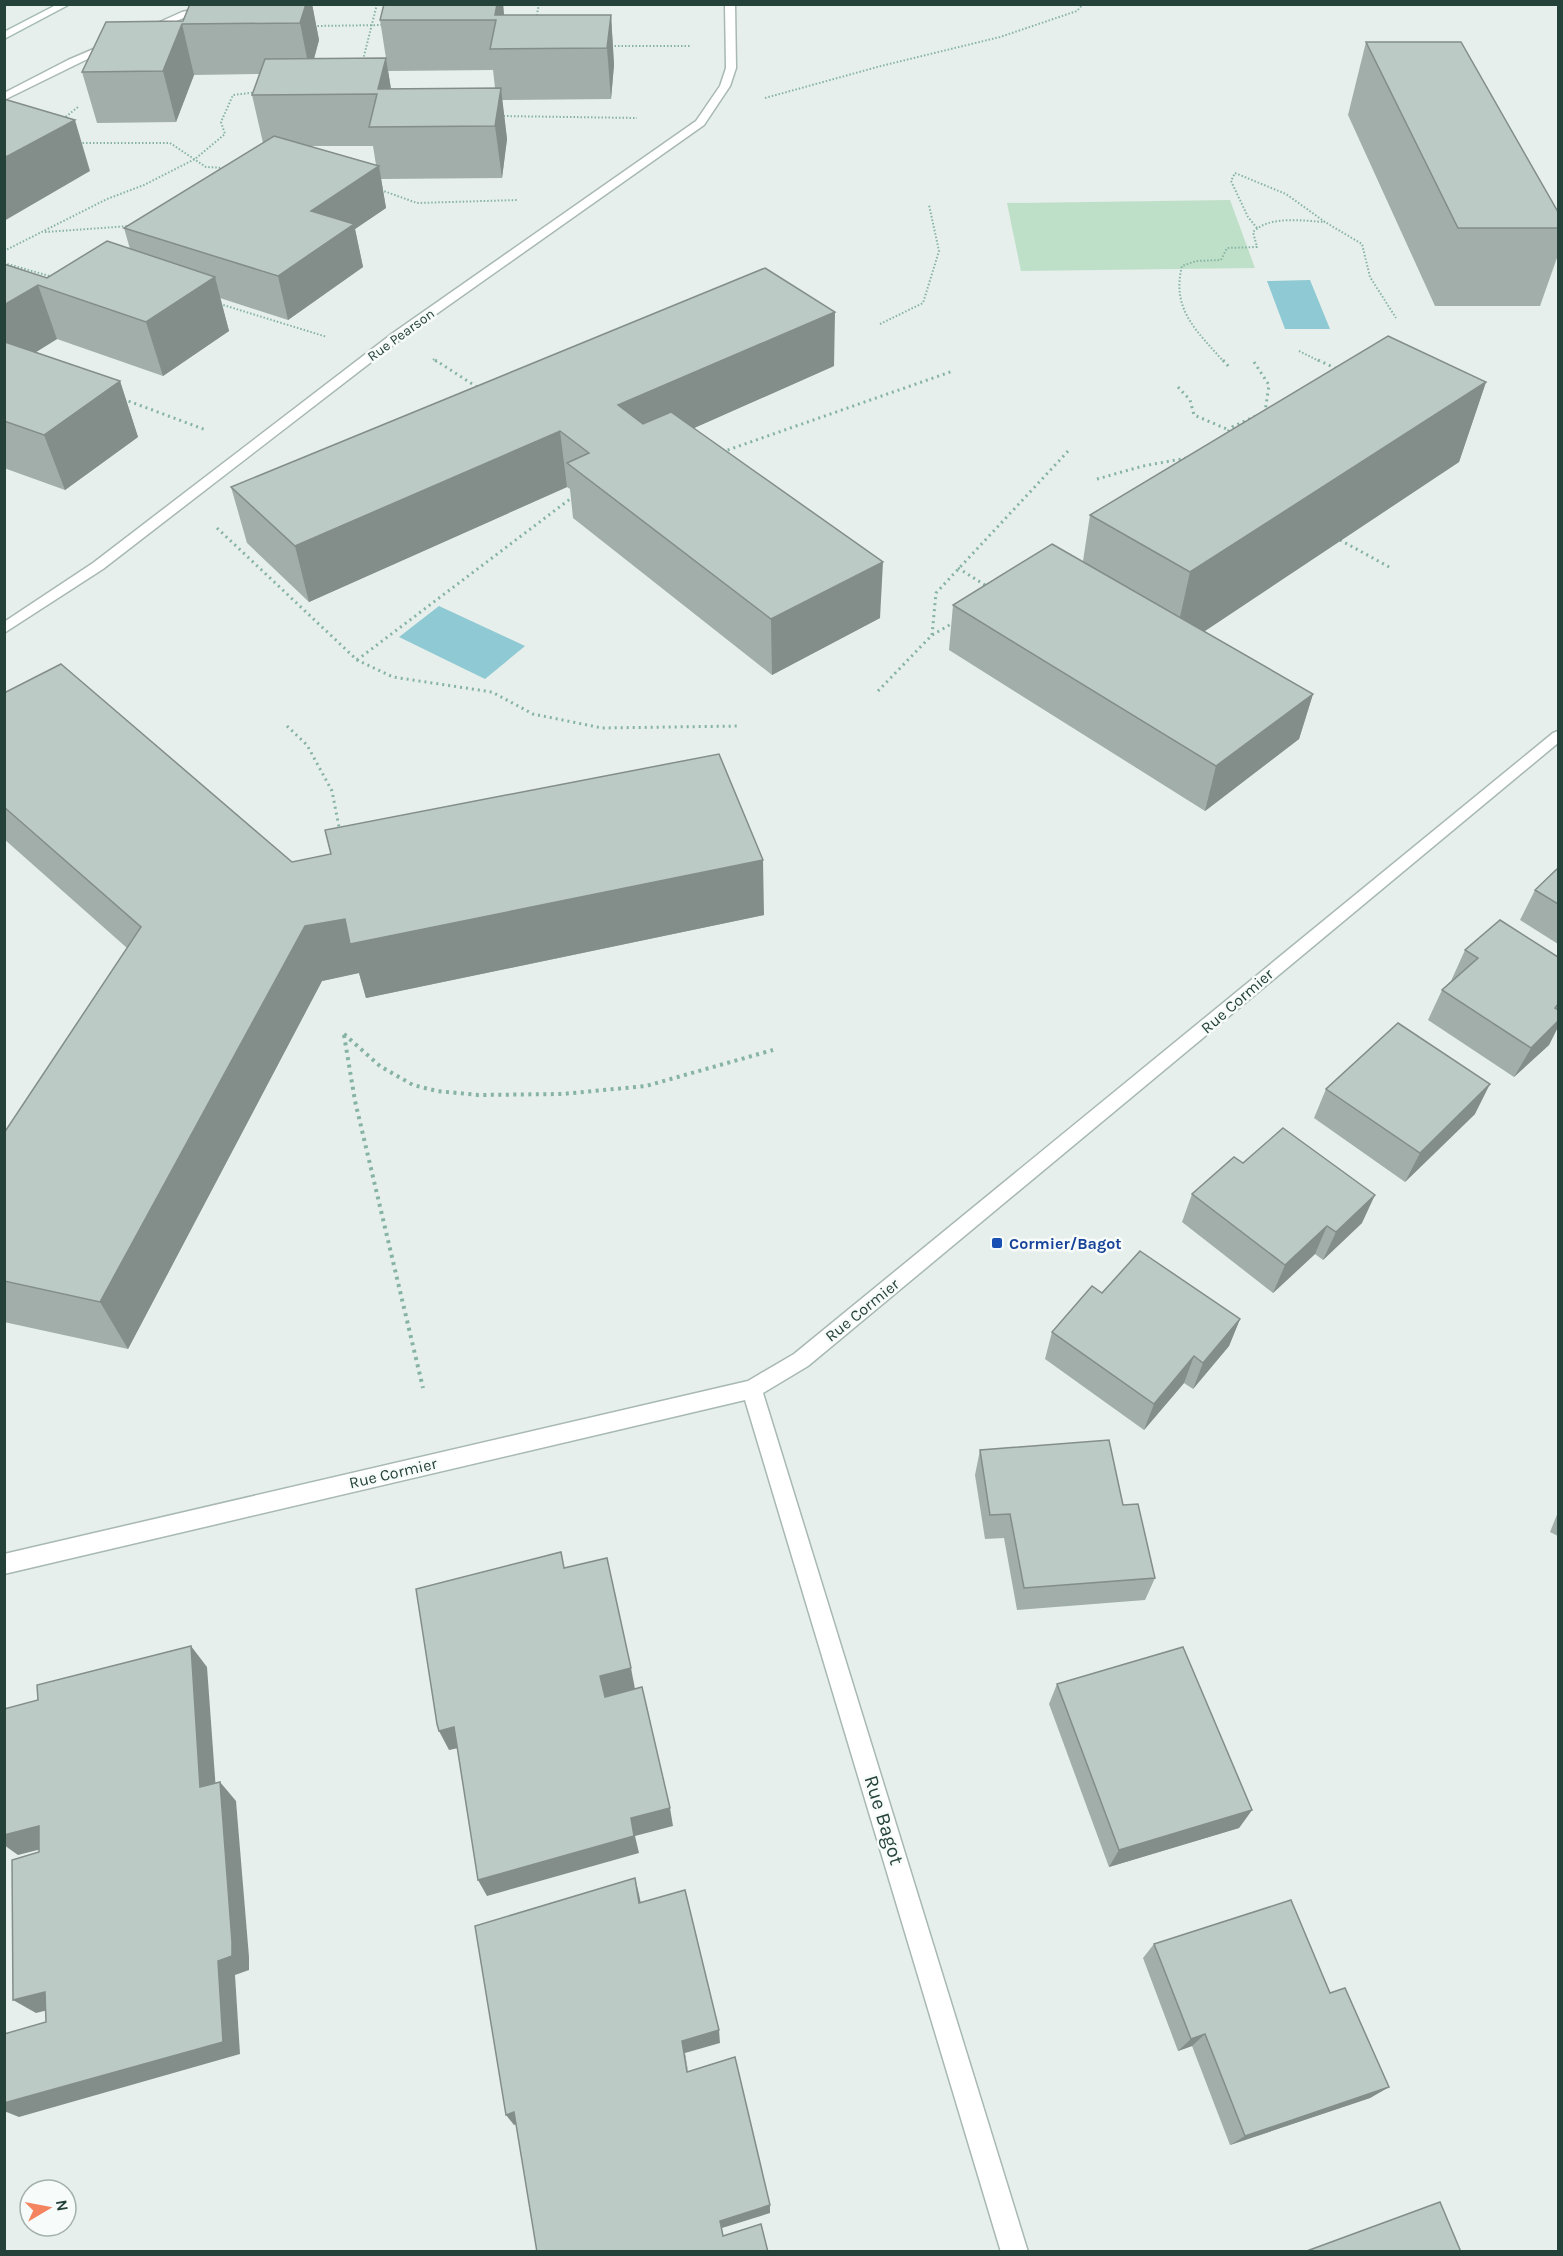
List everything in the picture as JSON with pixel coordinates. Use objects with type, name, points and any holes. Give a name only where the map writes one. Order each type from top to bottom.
[{"type":"street","points":[[4,36],[66,4]]},
{"type":"street","name":"Rue Pearson","points":[[4,629],[98,566],[398,336],[700,123],[725,86],[730,68],[730,4]]},
{"type":"street","points":[[135,35],[185,14],[218,8]]},
{"type":"street","points":[[4,97],[71,62],[125,39]]},
{"type":"street","name":"Rue Cormier","points":[[4,1564],[752,1389],[810,1352],[1171,1058],[1281,964],[1558,736]]},
{"type":"street","name":"Rue Bagot","points":[[752,1389],[1015,2252]]},
{"type":"path","points":[[361,70],[377,4]]},
{"type":"path","points":[[536,24],[539,4]]},
{"type":"path","points":[[761,99],[881,66],[1000,37],[1077,11],[1083,4]]},
{"type":"path","points":[[313,26],[384,25]]},
{"type":"path","points":[[607,46],[730,45]]},
{"type":"path","points":[[4,251],[106,199],[144,185],[195,159],[225,134],[221,122],[233,95],[246,92],[268,92]]},
{"type":"path","points":[[490,116],[613,117],[700,123]]},
{"type":"path","points":[[75,143],[170,143],[206,167],[229,168]]},
{"type":"path","points":[[1257,228],[1248,216],[1231,181],[1235,173],[1286,194],[1325,222],[1362,244],[1370,277],[1396,318]]},
{"type":"path","points":[[372,187],[417,203],[588,200]]},
{"type":"path","points":[[880,324],[923,303],[939,250],[929,206]]},
{"type":"path","points":[[1229,367],[1181,310],[1176,280],[1182,266],[1196,261],[1221,260],[1227,248],[1257,247],[1253,232],[1260,225],[1285,221],[1325,222]]},
{"type":"path","points":[[41,232],[134,226]]},
{"type":"path","points":[[4,263],[54,277]]},
{"type":"path","points":[[210,301],[377,352]]},
{"type":"path","points":[[398,336],[481,390]]},
{"type":"path","points":[[1299,351],[1348,374]]},
{"type":"path","points":[[1223,438],[1229,430],[1267,410],[1269,385],[1254,362]]},
{"type":"path","points":[[720,452],[953,371]]},
{"type":"path","points":[[1178,387],[1190,400],[1194,415],[1229,430]]},
{"type":"path","points":[[115,396],[254,447]]},
{"type":"path","points":[[932,635],[936,592],[1070,449]]},
{"type":"path","points":[[1097,479],[1143,466],[1189,458]]},
{"type":"path","points":[[357,660],[577,494]]},
{"type":"path","points":[[212,523],[357,660],[393,676],[492,692],[533,714],[602,728],[740,726]]},
{"type":"path","points":[[1340,540],[1391,568]]},
{"type":"path","points":[[958,568],[992,589]]},
{"type":"path","points":[[878,691],[932,635],[961,618]]},
{"type":"path","points":[[287,726],[307,745],[328,783],[337,810],[340,834]]},
{"type":"path","points":[[423,1388],[355,1101],[344,1034],[380,1066],[413,1085],[437,1092],[478,1095],[562,1094],[646,1086],[773,1050]]},
{"type":"green space","points":[[1230,200],[1255,268],[1021,271],[1007,203]]},
{"type":"water","points":[[1310,280],[1330,329],[1285,329],[1267,281]]},
{"type":"water","points":[[439,606],[525,646],[485,679],[399,637]]},
{"type":"building","points":[[190,4],[306,4],[300,23],[182,24],[163,71],[82,72],[106,22],[183,21]]},
{"type":"building","points":[[384,4],[497,4],[495,15],[611,15],[607,48],[490,49],[496,20],[380,20]]},
{"type":"building","points":[[1366,42],[1461,42],[1558,212],[1558,228],[1458,228]]},
{"type":"building","points":[[386,58],[378,89],[501,88],[495,126],[369,127],[377,94],[252,95],[265,59]]},
{"type":"building","points":[[4,99],[75,120],[4,158]]},
{"type":"building","points":[[274,136],[379,166],[311,211],[354,224],[278,276],[124,228]]},
{"type":"building","points":[[107,241],[215,277],[146,322],[38,285],[4,305],[4,264],[47,278]]},
{"type":"building","points":[[765,268],[835,312],[618,405],[643,424],[671,412],[883,562],[771,619],[567,463],[589,453],[560,431],[295,546],[231,487]]},
{"type":"building","points":[[1388,336],[1486,382],[1190,572],[1090,515]]},
{"type":"building","points":[[5,342],[120,381],[44,435],[4,421]]},
{"type":"building","points":[[1052,544],[1313,694],[1216,766],[953,605]]},
{"type":"building","points":[[61,664],[292,862],[331,854],[325,830],[719,754],[763,860],[350,944],[345,919],[305,926],[100,1302],[4,1281],[4,1133],[141,927],[4,807],[4,693]]},
{"type":"building","points":[[1558,868],[1558,904],[1535,890]]},
{"type":"building","points":[[1500,920],[1558,957],[1558,1004],[1555,1008],[1558,1010],[1558,1021],[1531,1048],[1442,990],[1478,958],[1465,950]]},
{"type":"building","points":[[1398,1023],[1490,1084],[1420,1153],[1326,1089]]},
{"type":"building","points":[[1283,1128],[1375,1195],[1336,1232],[1327,1226],[1285,1265],[1192,1194],[1234,1157],[1243,1163]]},
{"type":"building","points":[[1140,1251],[1240,1319],[1203,1363],[1194,1356],[1154,1404],[1052,1332],[1092,1286],[1102,1293]]},
{"type":"building","points":[[1109,1440],[1123,1505],[1138,1504],[1155,1578],[1024,1588],[1010,1514],[990,1515],[980,1450]]},
{"type":"building","points":[[561,1552],[564,1568],[607,1558],[631,1668],[600,1676],[605,1697],[642,1687],[670,1808],[631,1818],[634,1836],[478,1880],[454,1727],[439,1731],[437,1724],[416,1589]]},
{"type":"building","points":[[191,1646],[200,1787],[220,1782],[232,1942],[232,1956],[218,1961],[223,2042],[4,2103],[4,2034],[46,2022],[45,1992],[13,2000],[12,1860],[39,1852],[39,1826],[4,1835],[4,1709],[38,1700],[37,1685]]},
{"type":"building","points":[[1183,1647],[1252,1810],[1119,1850],[1057,1684]]},
{"type":"building","points":[[635,1878],[639,1903],[685,1890],[719,2030],[682,2041],[687,2072],[735,2057],[770,2205],[720,2221],[723,2236],[761,2224],[768,2252],[537,2252],[514,2112],[506,2115],[475,1926]]},
{"type":"building","points":[[1291,1900],[1330,1993],[1345,1988],[1389,2087],[1245,2136],[1205,2034],[1191,2039],[1154,1944]]},
{"type":"building","points":[[1440,2202],[1461,2252],[1304,2252]]},
{"type":"place","name":"Cormier/Bagot","points":[[997,1243]]}]
